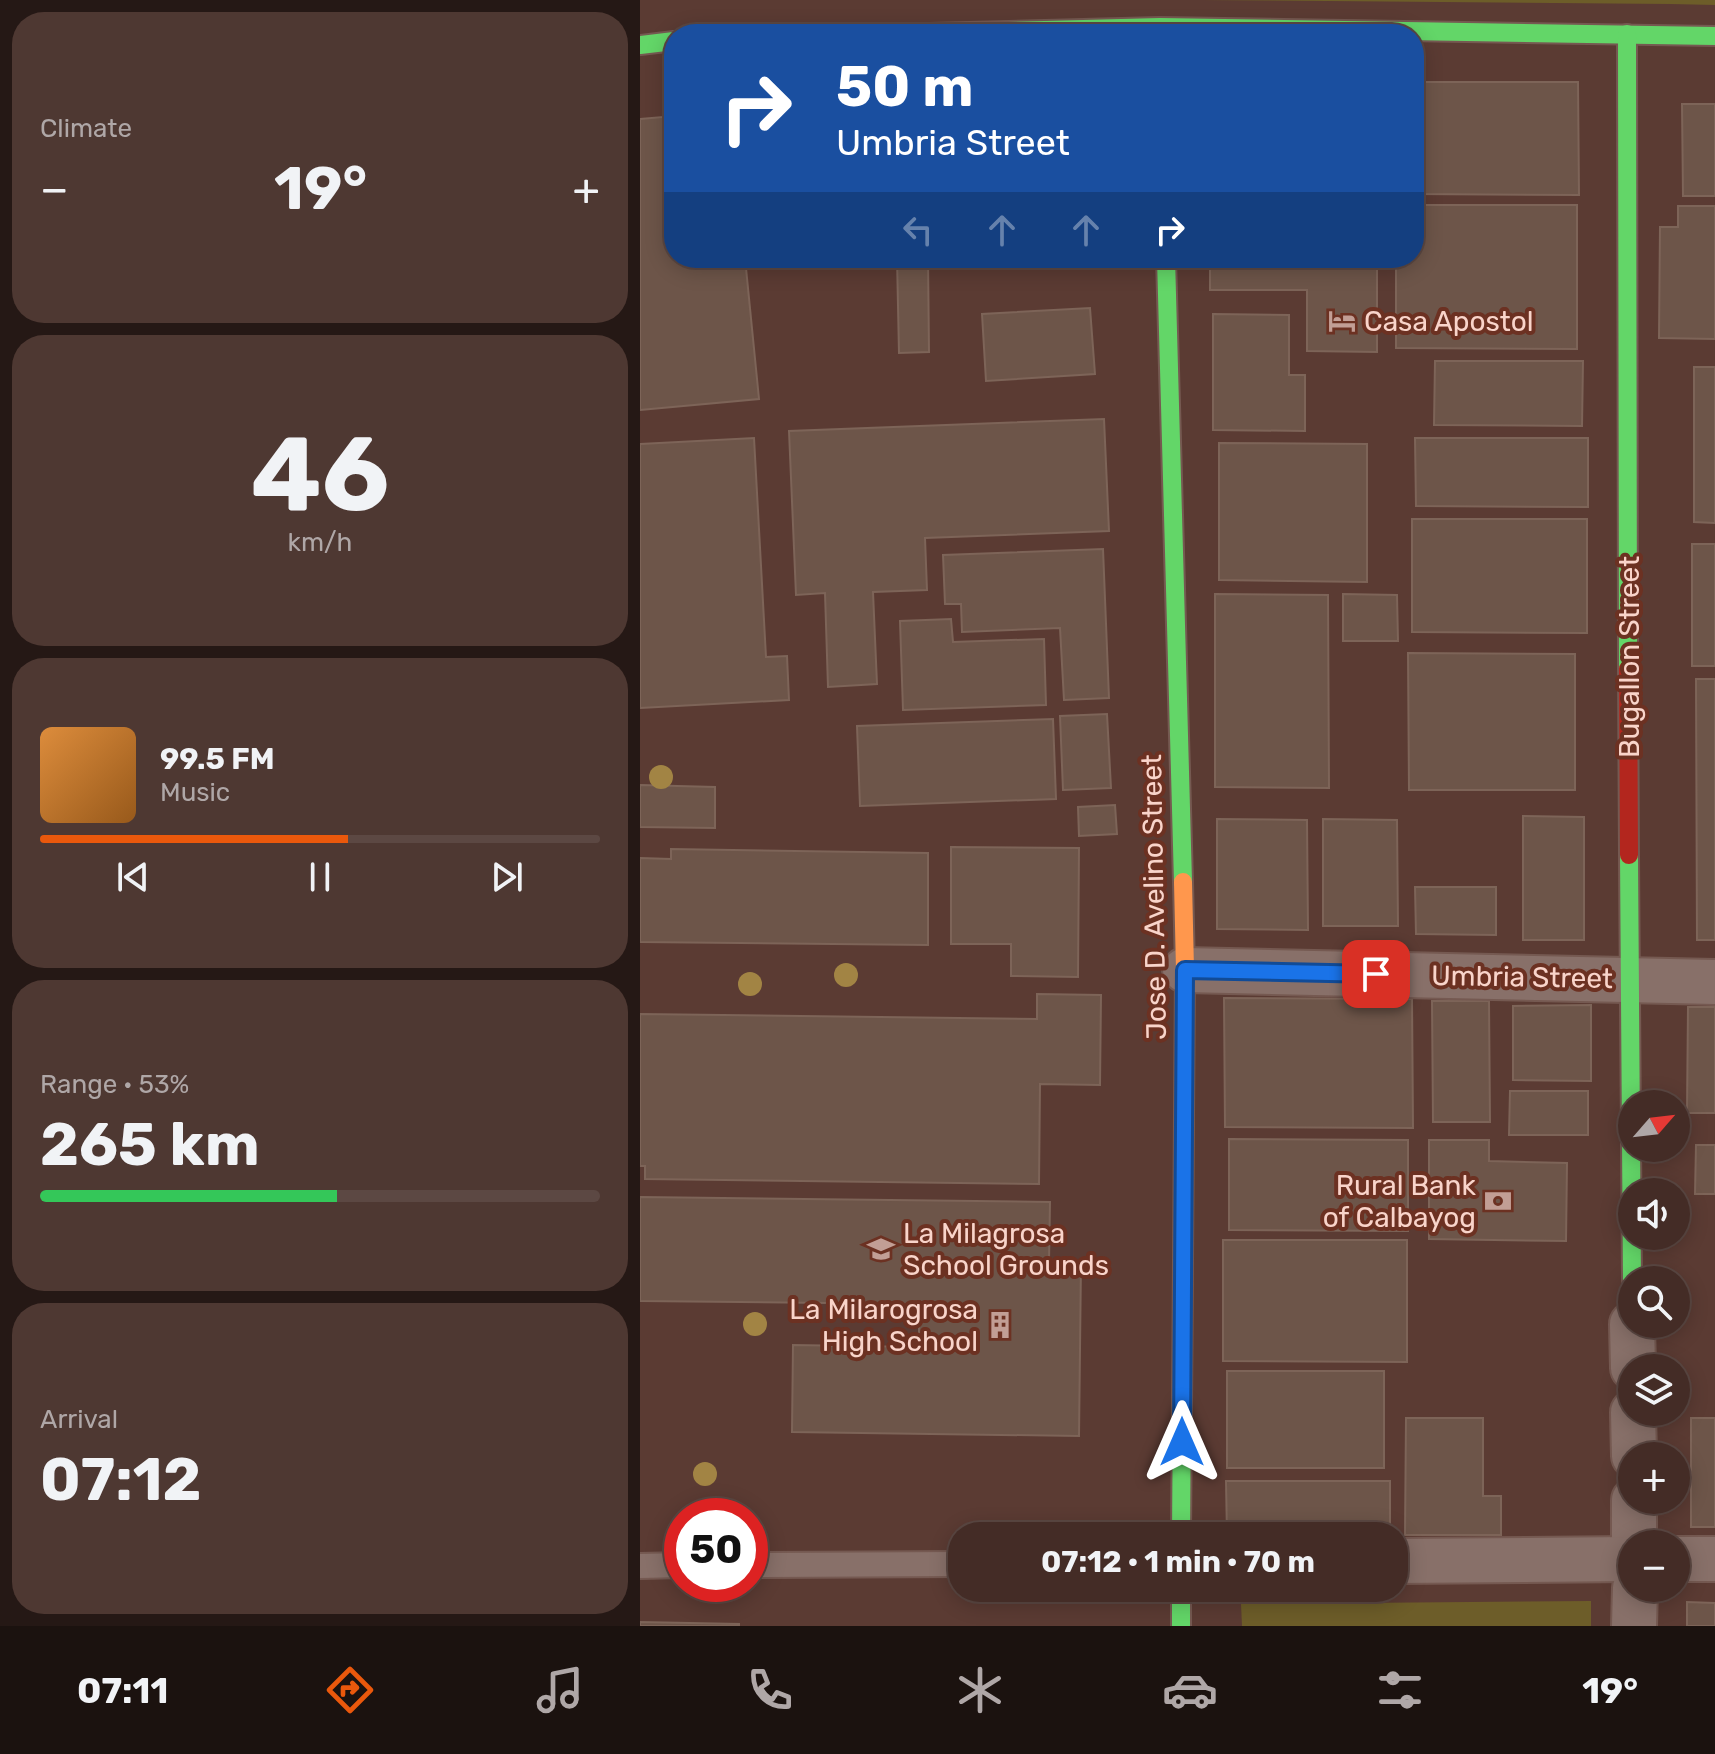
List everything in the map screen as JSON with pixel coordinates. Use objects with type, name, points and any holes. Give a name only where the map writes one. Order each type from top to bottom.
[{"type":"main road","points":[[1424,30],[1715,36]]},
{"type":"main road","name":"Bugallon Street","points":[[1627,34],[1632,1266]]},
{"type":"main road","points":[[640,45],[664,42]]},
{"type":"main road","name":"Jose D. Avelino Street","points":[[1166,268],[1185,970],[1181,1522]]},
{"type":"main road","points":[[1181,1602],[1181,1626]]},
{"type":"street","name":"Umbria Street","points":[[1185,970],[1715,982]]},
{"type":"street","points":[[1408,1561],[1618,1559]]},
{"type":"street","points":[[1690,1559],[1715,1559]]},
{"type":"street","points":[[1634,1626],[1635,1602]]},
{"type":"lane","points":[[768,1565],[948,1564]]},
{"type":"lane","points":[[640,1566],[664,1565]]},
{"type":"shaded area","points":[[1201,0],[1715,0],[1715,5],[1670,4]]},
{"type":"shaded area","points":[[1591,1601],[1591,1626],[1242,1626],[1241,1604]]},
{"type":"building","points":[[1424,82],[1578,82],[1579,195],[1424,194]]},
{"type":"building","points":[[1682,104],[1715,104],[1715,196],[1683,196]]},
{"type":"building","points":[[664,117],[664,268],[746,268],[759,399],[640,410],[640,119]]},
{"type":"building","points":[[1424,205],[1577,205],[1577,349],[1396,348],[1396,268],[1424,268]]},
{"type":"building","points":[[1678,206],[1715,206],[1715,339],[1659,338],[1660,227],[1678,227]]},
{"type":"building","points":[[897,268],[928,268],[929,352],[899,353]]},
{"type":"building","name":"Casa Apostol","points":[[1210,268],[1377,268],[1377,352],[1307,351],[1307,290],[1210,290]]},
{"type":"building","points":[[1090,308],[1095,374],[986,381],[982,314]]},
{"type":"building","points":[[1213,314],[1289,315],[1289,375],[1305,375],[1305,431],[1213,430]]},
{"type":"building","points":[[1435,361],[1583,361],[1582,426],[1434,425]]},
{"type":"building","points":[[1694,367],[1715,367],[1715,523],[1694,522]]},
{"type":"building","points":[[1104,419],[1109,531],[925,538],[927,590],[873,592],[877,684],[828,687],[825,593],[796,595],[789,431]]},
{"type":"building","points":[[754,438],[766,657],[787,656],[789,700],[640,708],[640,444]]},
{"type":"building","points":[[1415,438],[1588,438],[1588,507],[1416,506]]},
{"type":"building","points":[[1219,443],[1367,444],[1367,582],[1219,580]]},
{"type":"building","points":[[1412,519],[1587,519],[1587,633],[1412,632]]},
{"type":"building","points":[[1692,544],[1715,544],[1715,666],[1692,666]]},
{"type":"building","points":[[1103,549],[1109,698],[1064,700],[1060,628],[962,632],[961,604],[945,604],[943,555]]},
{"type":"building","points":[[1215,594],[1328,595],[1329,788],[1215,787]]},
{"type":"building","points":[[1343,594],[1397,595],[1398,641],[1343,641]]},
{"type":"building","points":[[951,619],[953,642],[1044,639],[1046,705],[903,710],[900,621]]},
{"type":"building","points":[[1408,653],[1575,654],[1575,790],[1409,790]]},
{"type":"building","points":[[1696,679],[1715,679],[1715,940],[1697,940]]},
{"type":"building","points":[[1107,714],[1111,788],[1063,790],[1060,716]]},
{"type":"building","points":[[1053,719],[1056,799],[860,806],[857,726]]},
{"type":"building","points":[[640,785],[715,787],[715,828],[640,827]]},
{"type":"building","points":[[1115,805],[1117,834],[1079,836],[1078,807]]},
{"type":"building","points":[[1523,816],[1584,817],[1584,940],[1523,940]]},
{"type":"building","points":[[1217,819],[1307,820],[1308,930],[1217,929]]},
{"type":"building","points":[[1323,819],[1397,820],[1398,926],[1323,926]]},
{"type":"building","points":[[951,847],[1079,848],[1078,977],[1011,976],[1011,944],[951,944]]},
{"type":"building","points":[[671,849],[928,853],[928,945],[640,942],[640,858],[671,859]]},
{"type":"building","points":[[1415,887],[1496,887],[1496,935],[1416,934]]},
{"type":"building","points":[[1037,994],[1101,995],[1100,1085],[1040,1084],[1039,1184],[645,1179],[645,1166],[640,1166],[640,1014],[1037,1019]]},
{"type":"building","points":[[1224,998],[1412,999],[1413,1128],[1225,1127]]},
{"type":"building","points":[[1432,1001],[1489,1001],[1490,1122],[1433,1122]]},
{"type":"building","points":[[1591,1005],[1591,1081],[1513,1080],[1513,1006]]},
{"type":"building","points":[[1688,1007],[1715,1007],[1715,1113],[1690,1113],[1690,1090],[1687,1090]]},
{"type":"building","points":[[1510,1091],[1588,1091],[1588,1135],[1509,1135]]},
{"type":"building","points":[[1229,1139],[1408,1140],[1408,1231],[1229,1230]]},
{"type":"building","name":"Rural Bank of Calbayog","points":[[1429,1140],[1489,1140],[1489,1161],[1567,1163],[1566,1241],[1429,1239]]},
{"type":"building","points":[[1696,1145],[1715,1145],[1715,1194],[1695,1194]]},
{"type":"building","name":"La Milarogrosa High School","points":[[640,1197],[1050,1202],[1049,1263],[1081,1262],[1079,1436],[792,1432],[793,1345],[919,1347],[919,1304],[640,1301]]},
{"type":"building","points":[[1223,1240],[1407,1240],[1407,1362],[1223,1361]]},
{"type":"building","points":[[1227,1371],[1384,1371],[1384,1468],[1227,1468]]},
{"type":"building","points":[[1406,1418],[1483,1418],[1483,1496],[1501,1496],[1501,1535],[1408,1535],[1408,1522],[1405,1522]]},
{"type":"building","points":[[1691,1418],[1715,1418],[1715,1527],[1691,1527]]},
{"type":"building","points":[[1226,1481],[1390,1481],[1390,1522],[1227,1522]]},
{"type":"building","points":[[1687,1602],[1715,1603],[1715,1626],[1687,1626]]},
{"type":"building","points":[[640,1622],[739,1624],[739,1626],[640,1626]]},
{"type":"traffic: fast","points":[[1424,31],[1715,36]]},
{"type":"traffic: fast","points":[[1627,34],[1628,669]]},
{"type":"traffic: fast","points":[[640,45],[664,42]]},
{"type":"traffic: fast","points":[[1166,268],[1183,882]]},
{"type":"traffic: fast","points":[[1629,855],[1632,1266]]},
{"type":"traffic: fast","points":[[1181,1522],[1182,1405]]},
{"type":"traffic: fast","points":[[1181,1602],[1181,1626]]},
{"type":"traffic: slow","points":[[1182,1405],[1183,882]]},
{"type":"traffic: jam","points":[[1628,669],[1629,855]]},
{"type":"place","name":"Casa Apostol","points":[[1342,321]]},
{"type":"place","name":"Rural Bank of Calbayog","points":[[1498,1201]]},
{"type":"place","name":"La Milagrosa School Grounds","points":[[881,1249]]},
{"type":"place","name":"La Milarogrosa High School","points":[[1000,1325]]},
{"type":"route","points":[[1182,1442],[1185,970],[1376,974]]}]
